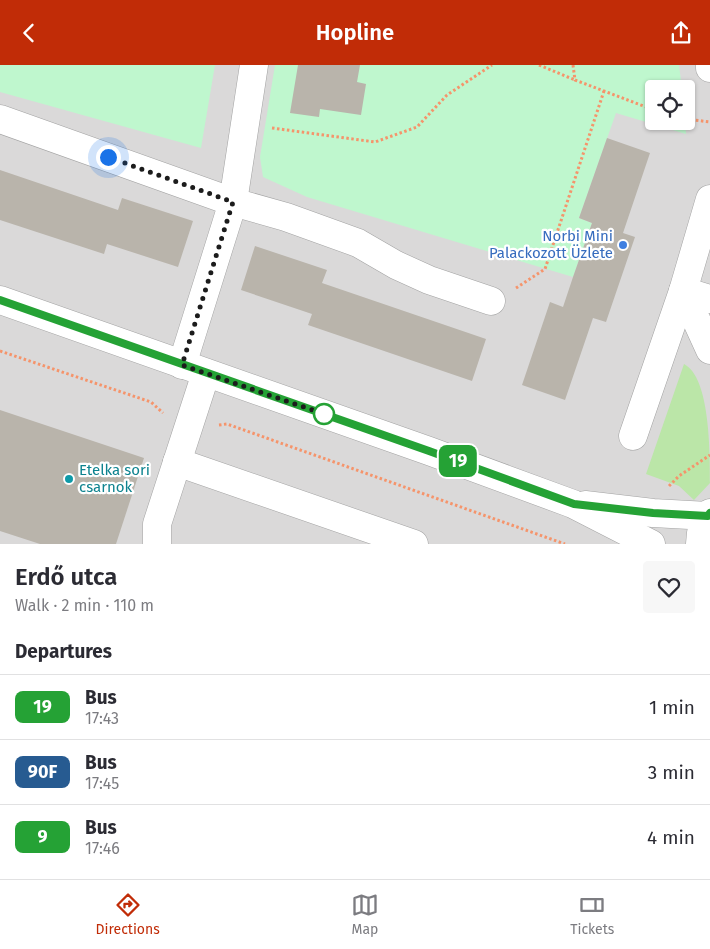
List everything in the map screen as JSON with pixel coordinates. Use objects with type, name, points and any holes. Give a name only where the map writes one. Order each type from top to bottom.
[{"type":"street","points":[[157,544],[157,524],[190,422],[194,369],[233,202],[254,65]]},
{"type":"street","points":[[0,119],[233,202],[286,217],[358,243],[396,265],[429,280],[491,301]]},
{"type":"street","points":[[634,436],[683,291],[710,199]]},
{"type":"street","points":[[683,291],[710,299]]},
{"type":"street","points":[[683,291],[710,350]]},
{"type":"street","points":[[0,300],[420,447],[574,504],[651,544]]},
{"type":"street","points":[[177,462],[414,544]]},
{"type":"street","points":[[574,504],[653,513],[709,515],[701,533],[700,544]]},
{"type":"path","points":[[246,124],[375,142],[417,127],[447,95],[492,65]]},
{"type":"path","points":[[540,65],[575,81],[645,107]]},
{"type":"path","points":[[573,65],[575,81]]},
{"type":"path","points":[[491,301],[545,269],[604,91]]},
{"type":"path","points":[[695,120],[710,122]]},
{"type":"path","points":[[0,351],[151,402],[161,412],[190,422],[206,427],[227,424],[565,544]]},
{"type":"shaded area","points":[[0,65],[710,65],[710,544],[0,544]]},
{"type":"green space","points":[[0,65],[215,65],[201,148],[0,92]]},
{"type":"green space","points":[[275,65],[679,65],[681,80],[645,80],[645,122],[616,113],[579,218],[592,223],[573,277],[307,197],[263,177],[260,157]]},
{"type":"green space","points":[[673,130],[686,130],[686,134]]},
{"type":"green space","points":[[684,364],[693,372],[699,384],[704,399],[709,435],[710,483],[694,500],[679,486],[646,474]]},
{"type":"building","points":[[298,65],[360,65],[357,82],[366,84],[361,115],[320,109],[319,117],[290,113]]},
{"type":"building","points":[[607,138],[650,153],[623,233],[635,237],[606,322],[593,318],[565,400],[522,385],[550,302],[563,307],[592,223],[579,218]]},
{"type":"building","points":[[0,170],[118,210],[122,198],[193,221],[178,267],[107,244],[104,254],[0,220]]},
{"type":"building","points":[[255,246],[327,270],[322,283],[486,339],[472,381],[308,325],[312,314],[241,290]]},
{"type":"building","name":"Etelka sori csarnok","points":[[0,410],[144,458],[116,544],[40,544],[0,531]]},
{"type":"bus line","name":"19","points":[[0,300],[574,504],[653,513],[708,516],[710,513]]},
{"type":"place","name":"Norbi Mini Palackozott Üzlete","points":[[623,245]]},
{"type":"place","name":"Etelka sori csarnok","points":[[69,479]]},
{"type":"route","points":[[108,157],[233,202],[182,365],[324,414]]}]
